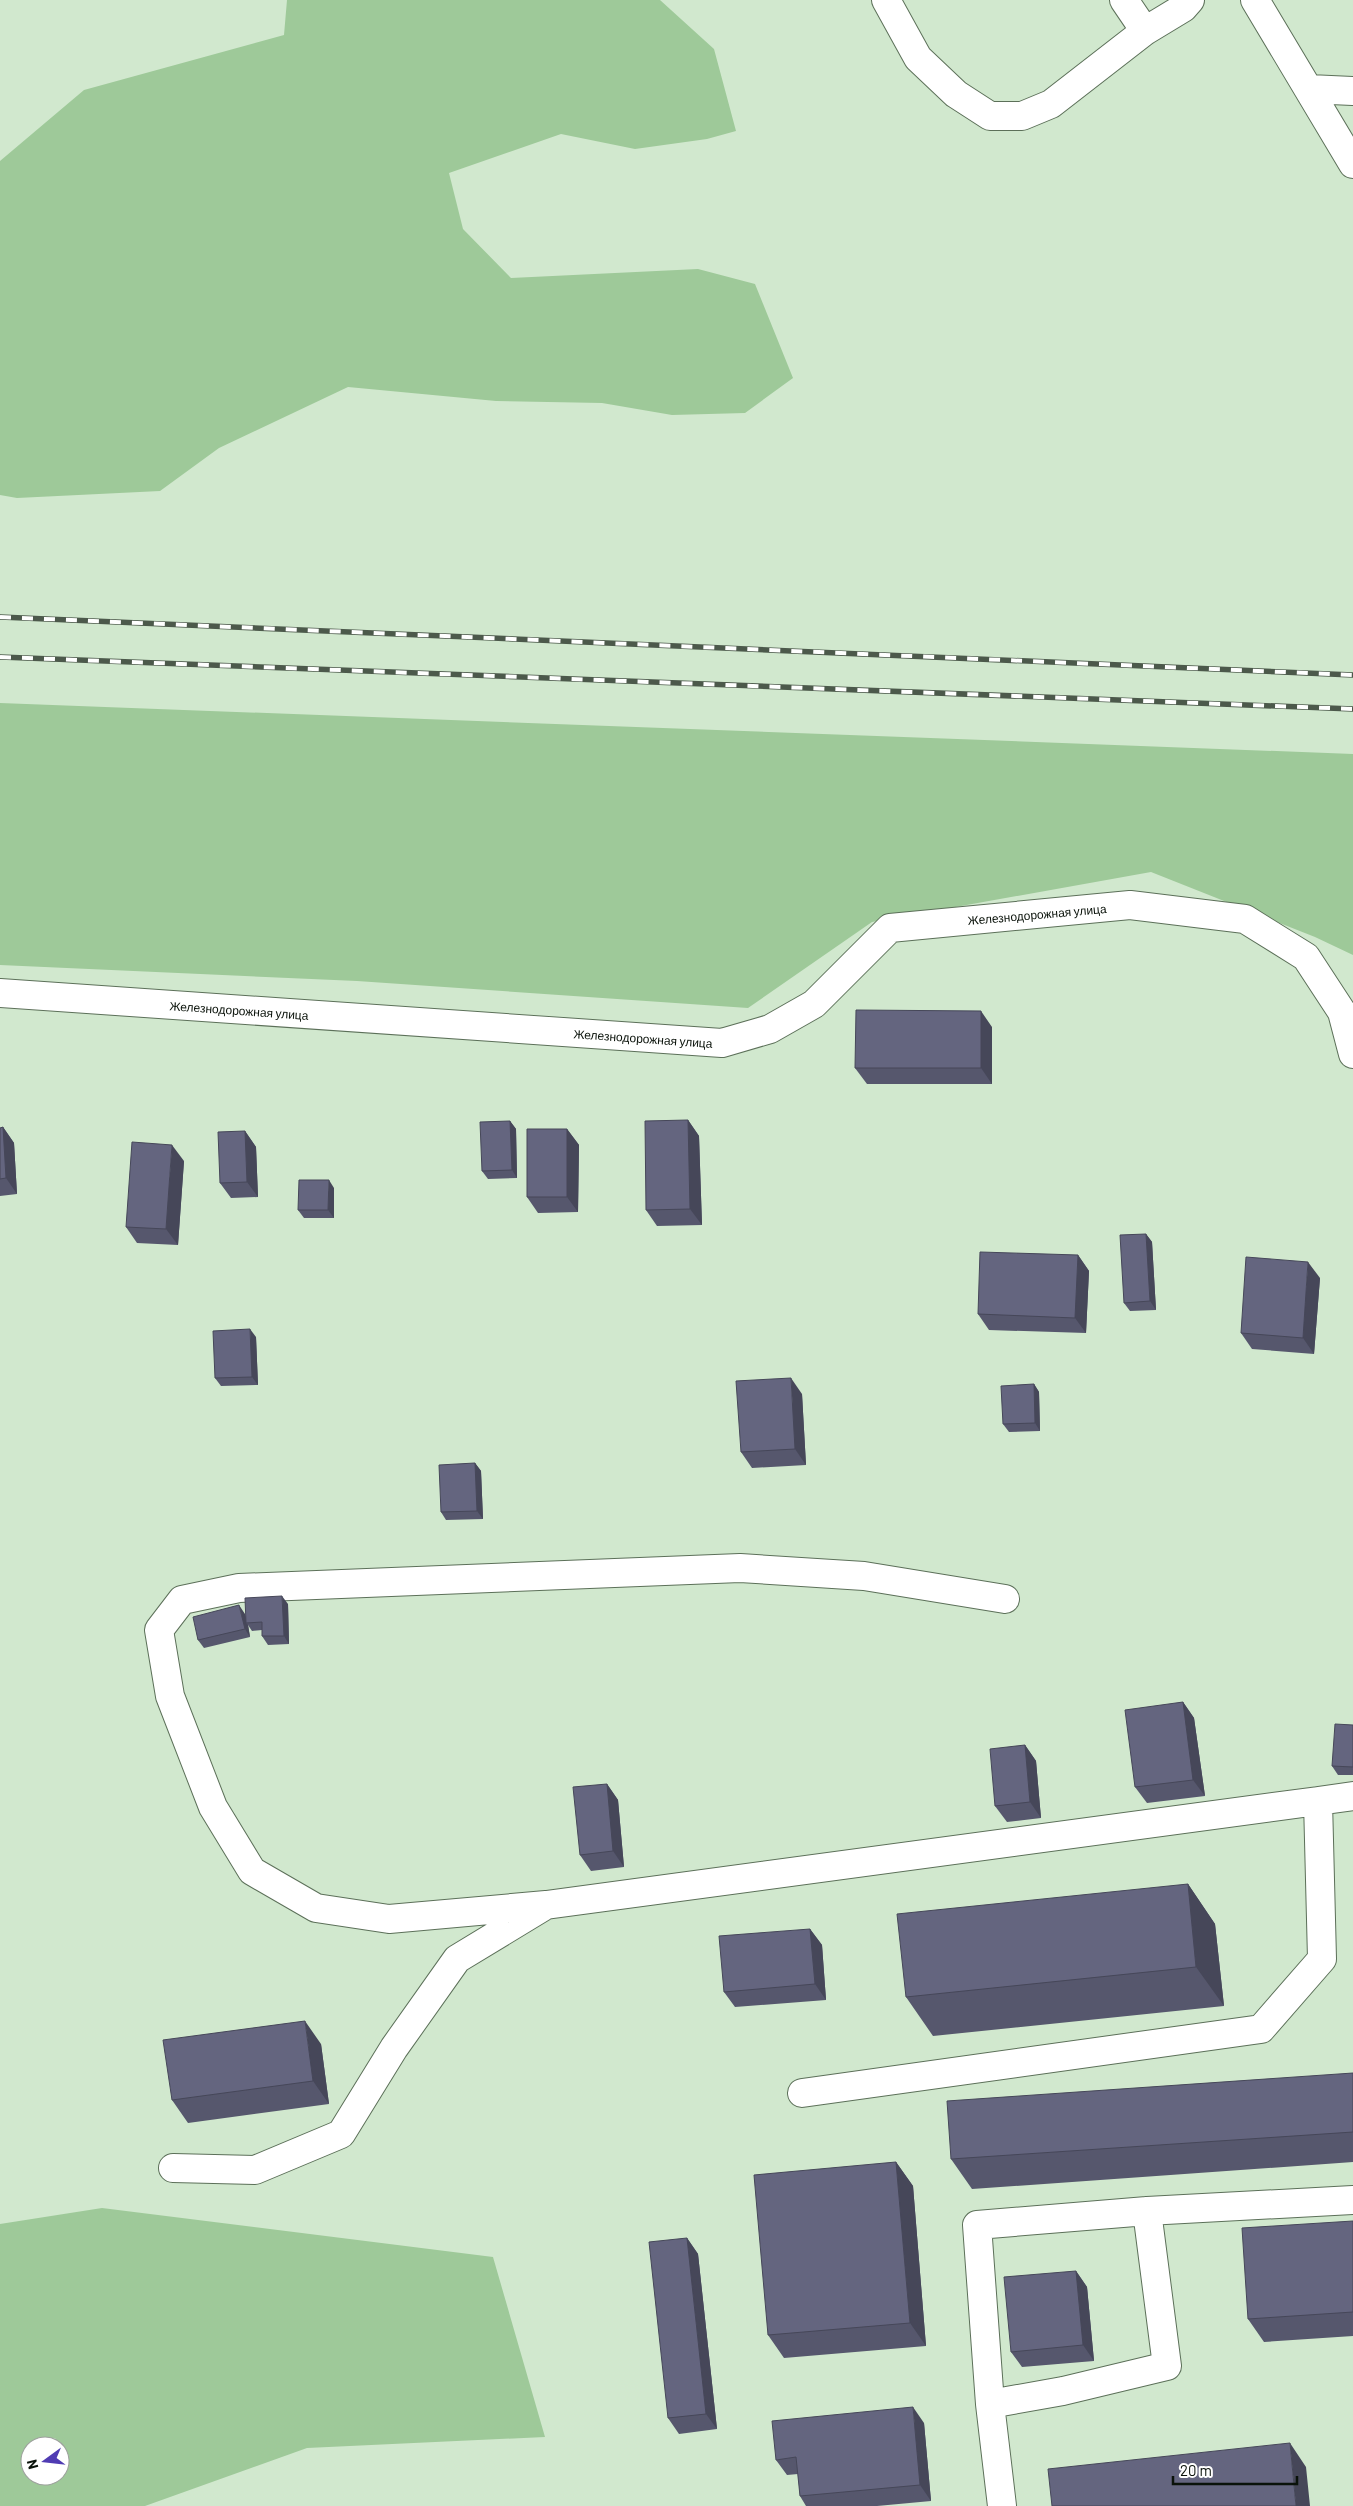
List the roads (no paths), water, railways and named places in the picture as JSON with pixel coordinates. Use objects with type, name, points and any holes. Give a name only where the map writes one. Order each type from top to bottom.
[{"type":"street","points":[[886,0],[918,58],[956,94],[990,116],[1022,116],[1051,104],[1145,31],[1184,8],[1190,0]]},
{"type":"street","points":[[1124,0],[1145,31]]},
{"type":"street","points":[[1255,0],[1353,164]]},
{"type":"street","points":[[1309,89],[1353,92]]},
{"type":"street","name":"Железнодорожная улица","points":[[0,994],[722,1043],[770,1029],[814,1004],[890,928],[1130,905],[1246,919],[1306,957],[1342,1012],[1353,1054]]},
{"type":"street","points":[[1005,1599],[864,1576],[740,1568],[239,1588],[182,1600],[159,1630],[170,1696],[213,1807],[252,1871],[316,1908],[389,1919],[546,1905],[1353,1796]]},
{"type":"street","points":[[802,2093],[1261,2029],[1322,1959],[1318,1800]]},
{"type":"street","points":[[173,2168],[255,2170],[341,2134],[394,2048],[457,1960],[546,1905]]},
{"type":"street","points":[[1002,2506],[990,2404],[977,2225],[1147,2211],[1353,2200]]},
{"type":"street","points":[[990,2404],[1063,2391],[1167,2366],[1147,2211]]},
{"type":"railway","points":[[0,617],[1353,675]]},
{"type":"railway","points":[[0,657],[1353,709]]}]
